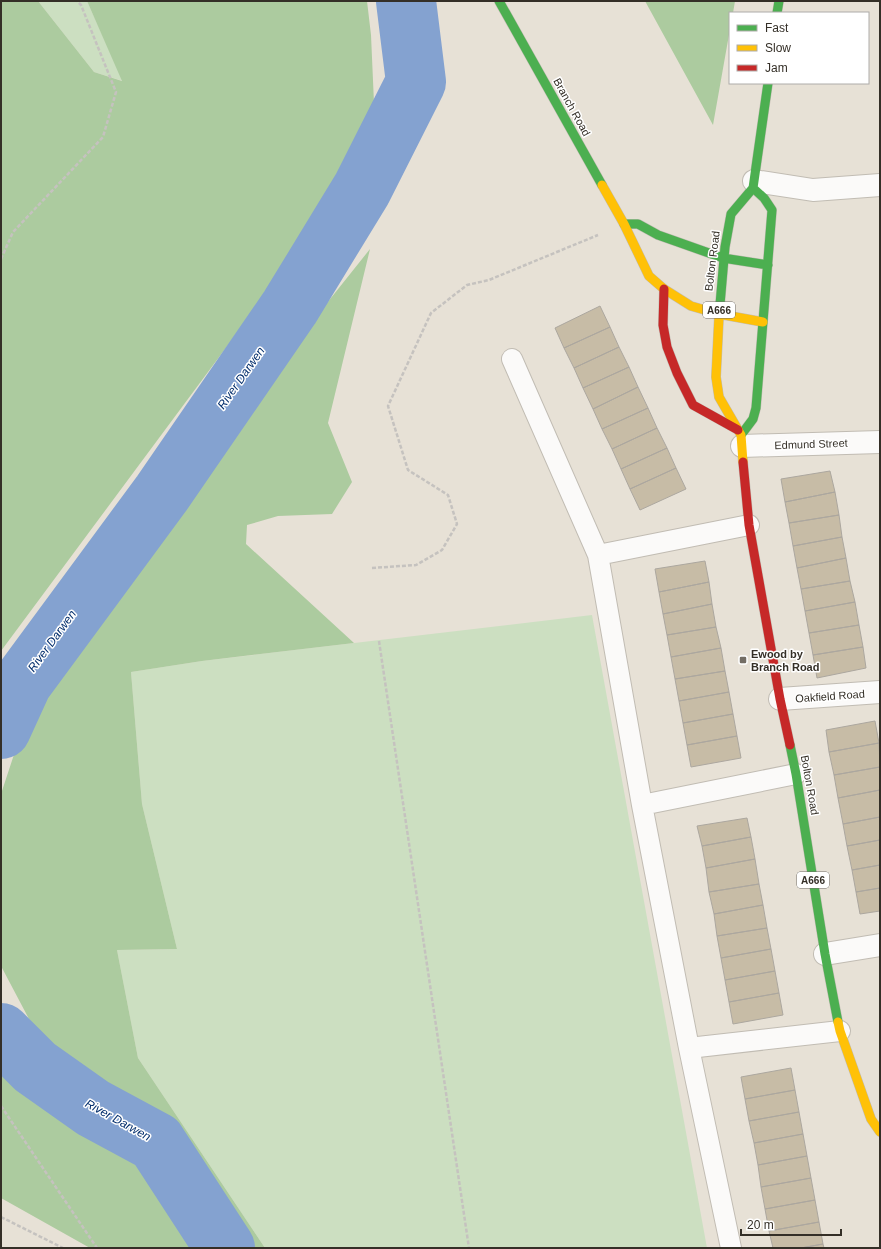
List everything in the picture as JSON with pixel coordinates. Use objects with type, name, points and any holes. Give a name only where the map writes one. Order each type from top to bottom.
[{"type":"main road","name":"Branch Road","points":[[499,1],[624,224],[649,276],[664,289],[691,306],[719,314],[763,322]]},
{"type":"main road","points":[[777,12],[779,1]]},
{"type":"main road","points":[[664,289],[662,311],[667,347],[692,405],[740,437],[753,419],[756,408],[768,265],[772,210],[764,196],[754,184],[768,84]]},
{"type":"main road","name":"Bolton Road","points":[[754,184],[731,214],[723,258],[716,377],[718,396],[740,437],[749,525],[780,699],[796,774],[825,954],[840,1031],[871,1119],[880,1132]]},
{"type":"main road","points":[[624,224],[638,224],[658,235],[723,258],[768,265]]},
{"type":"street","points":[[754,184],[813,190],[880,184]]},
{"type":"street","name":"Edmund Street","points":[[740,437],[880,442]]},
{"type":"street","name":"Oakfield Road","points":[[780,699],[880,692]]},
{"type":"street","points":[[825,954],[880,946]]},
{"type":"lane","points":[[512,359],[598,555],[642,805],[689,1048],[731,1248]]},
{"type":"lane","points":[[598,555],[749,525]]},
{"type":"lane","points":[[642,805],[796,774]]},
{"type":"lane","points":[[689,1048],[840,1031]]},
{"type":"path","points":[[1,259],[13,232],[103,138],[116,92],[81,5],[77,1]]},
{"type":"path","points":[[372,568],[416,565],[442,550],[457,524],[448,495],[408,470],[388,406],[431,313],[467,285],[489,280],[624,224]]},
{"type":"path","points":[[379,641],[470,1248]]},
{"type":"path","points":[[1,1106],[97,1248]]},
{"type":"path","points":[[1,1217],[63,1248]]},
{"type":"green space","points":[[1,1],[38,1],[94,72],[122,81],[87,1],[367,1],[371,35],[375,126],[294,256],[1,651]]},
{"type":"green space","points":[[38,1],[87,1],[123,81],[94,72]]},
{"type":"green space","points":[[645,1],[735,1],[733,12],[729,12],[729,35],[713,125]]},
{"type":"green space","points":[[370,249],[328,423],[352,482],[332,514],[278,516],[247,525],[246,544],[354,643],[202,661],[131,672],[142,804],[177,949],[117,950],[138,1058],[265,1248],[245,1248],[162,1126],[72,1071],[29,1019],[1,966],[1,794],[28,712],[78,634],[253,385],[311,323]]},
{"type":"green space","points":[[592,615],[707,1248],[265,1248],[138,1058],[117,950],[177,949],[142,804],[131,672],[202,661]]},
{"type":"green space","points":[[1,1058],[40,1100],[87,1137],[144,1160],[196,1248],[90,1248],[1,1198]]},
{"type":"building","points":[[600,306],[610,327],[564,348],[555,328]]},
{"type":"building","points":[[610,327],[619,347],[574,368],[564,348]]},
{"type":"building","points":[[619,347],[629,367],[583,388],[574,368]]},
{"type":"building","points":[[629,367],[638,387],[593,409],[583,388]]},
{"type":"building","points":[[638,387],[648,408],[602,429],[593,409]]},
{"type":"building","points":[[648,408],[657,428],[612,449],[602,429]]},
{"type":"building","points":[[657,428],[667,448],[621,469],[612,449]]},
{"type":"building","points":[[667,448],[676,468],[630,489],[621,469]]},
{"type":"building","points":[[676,468],[686,489],[640,510],[630,489]]},
{"type":"building","points":[[830,471],[835,492],[785,502],[781,479]]},
{"type":"building","points":[[835,492],[839,515],[789,523],[785,502]]},
{"type":"building","points":[[839,515],[842,537],[793,546],[789,523]]},
{"type":"building","points":[[842,537],[846,558],[797,568],[793,546]]},
{"type":"building","points":[[846,558],[850,581],[801,589],[797,568]]},
{"type":"building","points":[[705,561],[709,582],[659,592],[655,569]]},
{"type":"building","points":[[850,581],[855,602],[805,611],[801,589]]},
{"type":"building","points":[[709,582],[712,604],[663,614],[659,592]]},
{"type":"building","points":[[855,602],[859,625],[809,633],[805,611]]},
{"type":"building","points":[[712,604],[716,627],[667,635],[663,614]]},
{"type":"building","points":[[859,625],[863,647],[813,655],[809,633]]},
{"type":"building","points":[[716,627],[721,648],[671,657],[667,635]]},
{"type":"building","points":[[863,647],[866,668],[817,678],[813,655]]},
{"type":"building","points":[[721,648],[725,671],[675,679],[671,657]]},
{"type":"building","points":[[725,671],[729,692],[679,701],[675,679]]},
{"type":"building","points":[[729,692],[733,714],[683,723],[679,701]]},
{"type":"building","points":[[733,714],[737,736],[687,745],[683,723]]},
{"type":"building","points":[[875,721],[879,743],[829,752],[826,730]]},
{"type":"building","points":[[737,736],[741,758],[691,767],[687,745]]},
{"type":"building","points":[[879,743],[880,767],[834,775],[829,752]]},
{"type":"building","points":[[880,767],[880,790],[838,798],[834,775]]},
{"type":"building","points":[[880,790],[880,817],[843,824],[838,798]]},
{"type":"building","points":[[880,817],[880,840],[847,846],[843,824]]},
{"type":"building","points":[[747,818],[751,837],[702,846],[697,826]]},
{"type":"building","points":[[751,837],[755,859],[706,868],[702,846]]},
{"type":"building","points":[[880,840],[880,865],[852,870],[847,846]]},
{"type":"building","points":[[755,859],[759,884],[709,892],[706,868]]},
{"type":"building","points":[[880,865],[880,888],[856,892],[852,870]]},
{"type":"building","points":[[759,884],[763,905],[714,914],[709,892]]},
{"type":"building","points":[[880,888],[880,911],[860,914],[856,892]]},
{"type":"building","points":[[763,905],[767,928],[717,936],[714,914]]},
{"type":"building","points":[[767,928],[771,949],[721,958],[717,936]]},
{"type":"building","points":[[771,949],[775,971],[725,980],[721,958]]},
{"type":"building","points":[[775,971],[779,993],[729,1002],[725,980]]},
{"type":"building","points":[[779,993],[783,1015],[733,1024],[729,1002]]},
{"type":"building","points":[[791,1068],[795,1090],[745,1099],[741,1077]]},
{"type":"building","points":[[795,1090],[799,1112],[749,1121],[745,1099]]},
{"type":"building","points":[[799,1112],[803,1134],[754,1143],[749,1121]]},
{"type":"building","points":[[803,1134],[807,1156],[758,1165],[754,1143]]},
{"type":"building","points":[[807,1156],[811,1178],[761,1187],[758,1165]]},
{"type":"building","points":[[811,1178],[815,1200],[765,1209],[761,1187]]},
{"type":"building","points":[[815,1200],[819,1222],[769,1231],[765,1209]]},
{"type":"building","points":[[819,1222],[823,1244],[801,1248],[773,1248],[769,1231]]},
{"type":"building","points":[[823,1244],[824,1248],[801,1248]]},
{"type":"waterway","name":"River Darwen","points":[[1,729],[22,683],[162,493],[290,307],[362,189],[416,82],[406,1]]},
{"type":"waterway","name":"River Darwen","points":[[1,1033],[35,1067],[93,1108],[156,1142],[225,1248]]},
{"type":"traffic: fast","points":[[499,1],[602,185]]},
{"type":"traffic: fast","points":[[777,12],[779,1]]},
{"type":"traffic: fast","points":[[719,316],[725,247],[731,214],[753,188],[768,84]]},
{"type":"traffic: fast","points":[[741,435],[753,419],[756,408],[772,210],[764,198],[753,188]]},
{"type":"traffic: fast","points":[[624,224],[638,224],[658,235],[723,258],[768,265]]},
{"type":"traffic: fast","points":[[790,745],[838,1022]]},
{"type":"traffic: slow","points":[[602,185],[624,224],[649,276],[664,289],[691,306],[719,314],[763,322]]},
{"type":"traffic: slow","points":[[719,316],[716,377],[719,397],[741,435],[743,462]]},
{"type":"traffic: slow","points":[[838,1022],[871,1119],[880,1132]]},
{"type":"traffic: jam","points":[[664,289],[663,325],[667,347],[677,373],[693,405],[738,430]]},
{"type":"traffic: jam","points":[[743,462],[749,525],[780,699],[790,745]]},
{"type":"place","name":"Ewood by Branch Road","points":[[743,660]]}]
